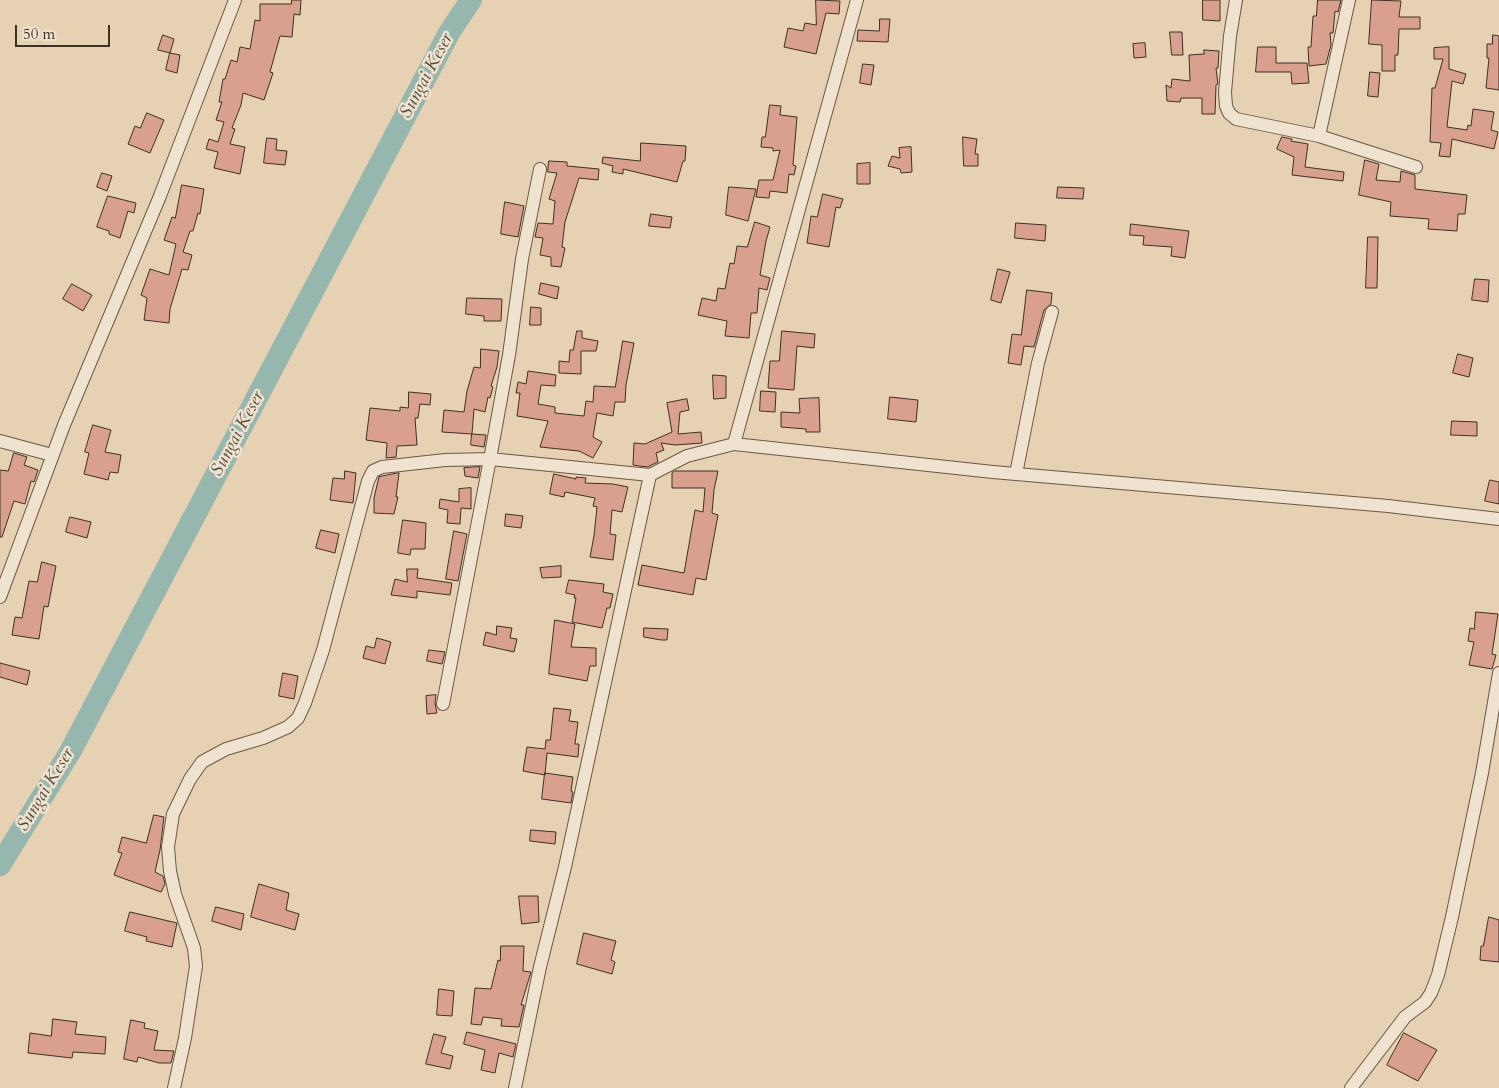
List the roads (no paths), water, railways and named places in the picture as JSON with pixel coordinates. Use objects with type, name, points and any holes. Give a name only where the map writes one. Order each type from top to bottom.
[{"type":"street","points":[[0,598],[52,455],[160,196],[235,0]]},
{"type":"street","points":[[734,444],[857,0]]},
{"type":"street","points":[[1236,0],[1230,36],[1225,92],[1226,106],[1229,113],[1236,119],[1319,136],[1416,167]]},
{"type":"street","points":[[1319,136],[1349,0]]},
{"type":"street","points":[[443,704],[509,355],[522,259],[540,169]]},
{"type":"street","points":[[1016,474],[1036,372],[1052,312]]},
{"type":"street","points":[[0,441],[52,455]]},
{"type":"street","points":[[174,1088],[185,1038],[196,966],[194,948],[173,886],[170,871],[168,847],[173,814],[190,779],[202,762],[226,749],[263,738],[288,727],[298,718],[323,650],[368,481],[374,471],[382,467],[445,460],[490,459],[650,475],[687,456],[734,444],[1016,474],[1388,506],[1499,519]]},
{"type":"street","points":[[516,1088],[540,967],[567,858],[650,475]]},
{"type":"street","points":[[1351,1088],[1405,1017],[1425,1002],[1436,981],[1452,917],[1482,773],[1499,673]]},
{"type":"waterway","name":"Sungai Keser","points":[[0,865],[70,752],[449,33],[471,0]]}]
